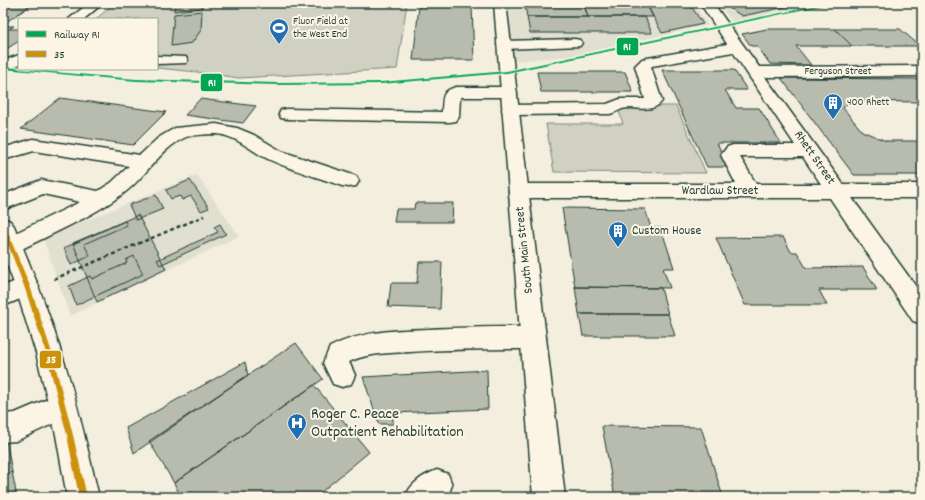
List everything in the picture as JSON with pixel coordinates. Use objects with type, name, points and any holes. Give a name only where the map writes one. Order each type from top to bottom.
[{"type":"street","points":[[77,18],[97,3]]},
{"type":"street","name":"South Main Street","points":[[500,3],[549,497]]},
{"type":"street","name":"Rhett Street","points":[[706,3],[922,314]]},
{"type":"street","points":[[504,45],[575,43]]},
{"type":"street","points":[[286,114],[450,117],[451,98],[452,94],[456,92],[510,101],[610,109],[620,104],[651,104],[654,101],[643,66],[647,62],[737,47]]},
{"type":"street","points":[[3,68],[18,60]]},
{"type":"street","points":[[158,60],[181,60]]},
{"type":"street","name":"Ferguson Street","points":[[754,72],[922,71]]},
{"type":"street","points":[[83,497],[70,435],[49,353],[27,286],[6,236],[101,199],[118,188],[164,142],[181,132],[216,129],[248,139],[274,155],[349,181]]},
{"type":"street","points":[[3,154],[33,145],[143,162]]},
{"type":"street","points":[[750,191],[730,156],[733,151],[808,151]]},
{"type":"street","points":[[3,203],[41,187],[101,199]]},
{"type":"street","name":"Wardlaw Street","points":[[519,191],[922,191]]},
{"type":"street","points":[[3,296],[27,286]]},
{"type":"street","points":[[342,375],[336,363],[339,354],[351,348],[373,344],[426,340],[533,338]]},
{"type":"street","points":[[3,428],[16,427],[62,406]]},
{"type":"path","points":[[54,280],[204,216]]},
{"type":"shaded area","name":"Fluor Field at the West End","points":[[115,3],[407,3],[397,69],[239,78],[158,68],[158,18],[97,18]]},
{"type":"shaded area","points":[[508,3],[693,3],[708,25],[571,56],[513,61]]},
{"type":"shaded area","points":[[718,3],[825,3],[733,23]]},
{"type":"shaded area","points":[[626,106],[676,106],[706,173],[554,172],[546,124],[623,124],[619,111],[621,108]]},
{"type":"shaded area","points":[[197,175],[239,236],[70,316],[43,238]]},
{"type":"building","points":[[3,3],[29,3],[26,6],[30,6],[3,24]]},
{"type":"building","points":[[175,3],[202,3],[202,8],[174,11]]},
{"type":"building","points":[[419,3],[472,3],[472,6],[419,6]]},
{"type":"building","points":[[525,3],[584,3],[584,5],[525,5]]},
{"type":"building","points":[[646,3],[689,3],[703,24],[662,33]]},
{"type":"building","points":[[721,3],[805,3],[742,16]]},
{"type":"building","points":[[525,5],[584,5],[588,17],[527,17]]},
{"type":"building","points":[[584,5],[647,5],[653,17],[588,17]]},
{"type":"building","points":[[419,6],[472,6],[474,60],[413,60]]},
{"type":"building","points":[[202,11],[201,30],[192,43],[171,46],[174,14]]},
{"type":"building","points":[[527,17],[645,17],[652,33],[530,33]]},
{"type":"building","points":[[7,26],[14,26],[9,29],[18,29],[18,42],[3,51],[3,28]]},
{"type":"building","points":[[767,29],[835,29],[852,46],[796,46],[811,65],[770,64],[757,46],[751,46],[742,34]]},
{"type":"building","points":[[835,29],[900,29],[920,46],[852,46]]},
{"type":"building","points":[[662,70],[734,70],[747,90],[725,90],[736,108],[759,108],[781,143],[717,143],[729,167],[707,167]]},
{"type":"building","points":[[537,72],[625,72],[633,92],[541,92]]},
{"type":"building","name":"400 Rhett","points":[[781,78],[922,79],[922,102],[850,101],[843,108],[862,131],[886,141],[922,141],[922,175],[854,175]]},
{"type":"building","points":[[60,98],[166,112],[133,145],[21,129]]},
{"type":"building","points":[[200,99],[256,106],[243,123],[185,115]]},
{"type":"building","points":[[190,180],[209,208],[201,211],[191,196],[182,200],[180,196],[171,199],[166,190]]},
{"type":"building","points":[[156,195],[163,209],[136,220],[129,205]]},
{"type":"building","points":[[415,203],[453,203],[452,222],[394,222],[396,209],[414,209]]},
{"type":"building","name":"Custom House","points":[[562,208],[645,209],[651,228],[661,228],[674,268],[663,268],[670,288],[575,287]]},
{"type":"building","points":[[138,215],[166,269],[97,302],[73,243]]},
{"type":"building","points":[[125,221],[127,225],[84,244],[90,256],[71,265],[64,248]]},
{"type":"building","points":[[220,224],[226,234],[160,265],[157,260],[218,232],[214,227]]},
{"type":"building","points":[[783,237],[791,252],[797,252],[806,268],[863,267],[877,290],[819,290],[827,305],[745,305],[716,238]]},
{"type":"building","points":[[134,256],[143,274],[76,305],[69,286],[90,276],[92,279],[127,263],[126,260]]},
{"type":"building","points":[[419,262],[442,262],[440,309],[388,307],[391,283],[417,283]]},
{"type":"building","points":[[575,287],[661,288],[668,314],[579,314]]},
{"type":"building","points":[[579,314],[668,314],[675,336],[583,336]]},
{"type":"building","points":[[296,343],[323,379],[174,483],[149,441]]},
{"type":"building","points":[[245,362],[248,375],[134,453],[126,428]]},
{"type":"building","points":[[487,370],[488,409],[393,413],[393,424],[379,424],[363,377]]},
{"type":"building","name":"Roger C. Peace Outpatient Rehabilitation","points":[[314,385],[369,452],[315,497],[181,497],[174,483]]},
{"type":"building","points":[[602,426],[701,427],[723,497],[615,497]]},
{"type":"building","points":[[6,439],[12,472],[3,476],[3,441]]},
{"type":"building","points":[[12,472],[17,497],[3,497],[3,476]]},
{"type":"rail line","name":"R1","points":[[25,70],[136,80],[279,84],[381,83],[507,72],[832,3]]},
{"type":"rail line","name":"R1","points":[[3,68],[18,69]]},
{"type":"transit line","name":"35","points":[[3,226],[27,286],[49,353],[70,435],[83,497]]},
{"type":"place","name":"Fluor Field at the West End","points":[[279,45]]},
{"type":"place","name":"400 Rhett","points":[[833,120]]},
{"type":"place","name":"Custom House","points":[[618,248]]},
{"type":"place","name":"Roger C. Peace Outpatient Rehabilitation","points":[[297,440]]}]
